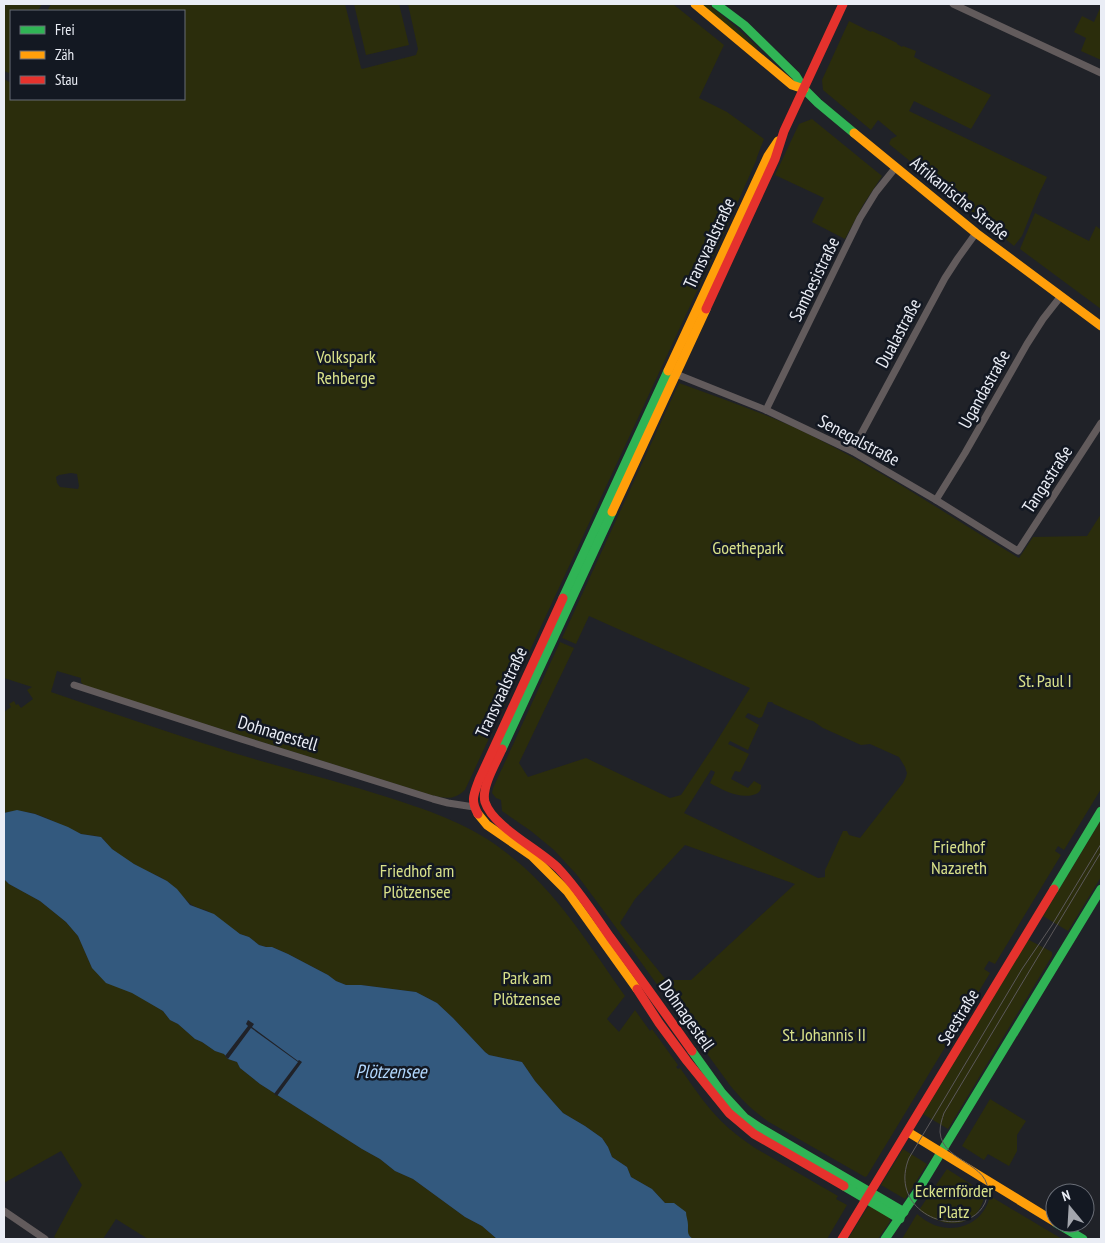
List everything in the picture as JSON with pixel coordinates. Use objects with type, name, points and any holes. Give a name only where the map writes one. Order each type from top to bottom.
[{"type":"street","name":"Afrikanische Straße","points":[[695,4],[792,85],[804,89]]},
{"type":"street","name":"Afrikanische Straße","points":[[716,4],[744,26],[796,76],[804,89],[818,103],[976,233],[1101,326]]},
{"type":"street","name":"Transvaalstraße","points":[[474,807],[473,797],[476,786],[569,594],[672,373],[740,226],[768,156],[784,131],[843,4]]},
{"type":"street","points":[[953,4],[1101,72]]},
{"type":"street","name":"Sambesistraße","points":[[766,410],[860,218],[876,192],[896,167]]},
{"type":"street","name":"Dualastraße","points":[[852,451],[945,278],[976,233]]},
{"type":"street","name":"Ugandastraße","points":[[936,500],[1027,344],[1061,296]]},
{"type":"street","name":"Senegalstraße","points":[[672,373],[766,410],[852,451],[1018,551]]},
{"type":"street","name":"Tangastraße","points":[[1018,551],[1101,424]]},
{"type":"street","name":"Transvaalstraße","points":[[486,805],[484,795],[487,782],[569,594]]},
{"type":"street","name":"Dohnagestell","points":[[74,685],[448,803],[474,807],[486,805],[497,820],[546,858],[573,885],[722,1093],[745,1118],[902,1216]]},
{"type":"street","name":"Dohnagestell","points":[[474,807],[487,825],[532,856],[567,891],[640,993],[659,1023],[697,1075],[729,1114],[754,1134],[868,1196]]},
{"type":"street","name":"Seestraße","points":[[842,1239],[1101,811]]},
{"type":"street","points":[[885,1239],[902,1216],[1101,889]]},
{"type":"street","points":[[908,1132],[1045,1216]]},
{"type":"street","points":[[4,1211],[45,1239]]},
{"type":"green space","points":[[4,4],[42,4],[39,10],[10,10],[10,70],[9,73],[4,71]]},
{"type":"green space","name":"Volkspark Rehberge","points":[[51,4],[345,4],[362,69],[416,55],[418,49],[408,4],[673,4],[724,45],[699,98],[727,112],[764,139],[724,233],[465,790],[453,797],[445,798],[431,795],[84,686],[81,678],[57,671],[51,692],[234,753],[406,803],[452,820],[494,844],[526,869],[557,902],[586,939],[625,996],[607,1019],[619,1032],[635,1010],[650,1031],[652,1029],[678,1065],[676,1067],[680,1068],[704,1102],[725,1125],[755,1148],[838,1196],[836,1199],[847,1205],[827,1239],[693,1239],[688,1233],[688,1225],[670,1203],[665,1203],[652,1189],[631,1177],[627,1167],[612,1157],[602,1138],[563,1113],[535,1081],[522,1062],[489,1055],[437,1003],[416,992],[346,985],[336,981],[288,954],[272,947],[259,945],[206,910],[194,906],[168,882],[122,857],[102,838],[79,833],[33,813],[14,811],[4,813],[4,712],[11,707],[9,704],[14,701],[21,708],[33,699],[27,690],[32,687],[4,678],[4,79],[10,82],[10,100],[185,100],[185,10],[48,10]],"holes":[[[71,473],[77,474],[78,489],[60,487],[56,477]]]},
{"type":"green space","points":[[354,4],[399,4],[409,45],[366,55]]},
{"type":"green space","points":[[701,4],[708,4],[730,22],[757,49],[755,48]]},
{"type":"green space","points":[[1101,6],[1101,60],[1081,51],[1086,38],[1074,32],[1082,16],[1094,22]]},
{"type":"green space","points":[[849,21],[902,47],[916,51],[914,57],[920,61],[991,95],[971,129],[914,101],[909,111],[1047,177],[1022,236],[1014,246],[889,144],[891,139],[897,136],[878,120],[871,130],[823,90],[822,80]]},
{"type":"green space","points":[[812,119],[882,176],[863,205],[845,239],[812,222],[824,198],[775,175],[799,124]]},
{"type":"green space","points":[[1035,213],[1089,241],[1096,226],[1101,230],[1101,309],[1020,249]]},
{"type":"green space","points":[[679,383],[775,419],[834,447],[887,477],[1019,558],[1033,537],[1087,536],[1101,514],[1101,789],[1064,850],[1058,846],[1055,851],[1061,855],[995,964],[989,961],[984,969],[990,973],[867,1176],[865,1177],[769,1122],[743,1100],[729,1084],[577,875],[554,850],[502,811],[501,800],[492,793],[560,642],[574,648],[519,763],[528,777],[586,758],[670,798],[681,795],[750,688],[589,616],[576,644],[562,638]],"holes":[[[768,702],[772,702],[861,745],[870,744],[899,757],[907,773],[903,783],[860,838],[849,835],[847,831],[843,831],[825,870],[825,877],[818,878],[684,813],[711,770],[715,772],[710,783],[726,791],[744,796],[750,796],[759,792],[761,785],[754,781],[748,788],[731,779],[735,771],[740,772],[749,754],[728,744],[730,741],[748,750],[759,725],[745,717],[748,713],[759,718],[762,717]],[[685,845],[795,884],[691,980],[666,980],[620,923],[635,899]]]},
{"type":"green space","points":[[1101,820],[1101,877],[1068,931],[1043,916]]},
{"type":"green space","points":[[4,879],[9,884],[40,901],[66,922],[78,936],[92,968],[163,1011],[170,1020],[178,1024],[195,1039],[224,1054],[228,1059],[237,1062],[240,1068],[260,1084],[380,1159],[395,1171],[413,1179],[465,1217],[482,1226],[497,1239],[148,1239],[116,1219],[103,1239],[57,1239],[54,1237],[82,1185],[61,1151],[4,1183]]},
{"type":"green space","points":[[1029,940],[1052,952],[1052,956],[948,1129],[923,1114]]},
{"type":"green space","points":[[990,1099],[1026,1121],[1017,1135],[1017,1151],[1009,1166],[988,1154],[984,1160],[962,1146]]},
{"type":"green space","points":[[903,1149],[927,1164],[905,1199],[881,1185]]},
{"type":"green space","name":"Eckernförder Platz","points":[[947,1169],[985,1193],[976,1214],[968,1220],[959,1223],[939,1221],[919,1210]]},
{"type":"green space","name":"Eckernförder Platz","points":[[990,1196],[1045,1229],[1045,1233],[1052,1233],[1062,1239],[902,1239],[917,1214],[934,1225],[952,1228],[961,1227],[976,1219],[987,1205]]},
{"type":"green space","points":[[871,1206],[889,1217],[890,1221],[878,1239],[848,1239],[867,1208]]},
{"type":"water","name":"Plötzensee","points":[[17,810],[35,814],[81,834],[101,837],[112,849],[134,864],[167,881],[177,889],[190,905],[214,914],[240,934],[249,937],[259,945],[272,947],[288,954],[336,981],[346,985],[416,992],[437,1003],[489,1055],[522,1062],[535,1081],[563,1113],[602,1138],[612,1157],[627,1167],[631,1177],[652,1189],[665,1203],[674,1203],[686,1212],[688,1233],[693,1239],[497,1239],[482,1226],[465,1217],[413,1179],[395,1171],[380,1159],[260,1084],[240,1068],[237,1062],[228,1059],[224,1054],[195,1039],[178,1024],[170,1020],[163,1011],[132,993],[106,983],[92,968],[78,936],[66,922],[40,901],[9,884],[4,879],[4,813]]},
{"type":"pier","points":[[248,1020],[254,1024],[252,1027],[302,1062],[277,1096],[274,1094],[298,1062],[251,1028],[228,1059],[225,1056],[248,1026],[246,1024]]},
{"type":"tram line","points":[[1101,844],[1052,925],[1022,969],[909,1158],[905,1178],[908,1195],[918,1208],[931,1217],[947,1221],[962,1221],[975,1215],[985,1203],[988,1190],[985,1180],[943,1143],[940,1132],[943,1115],[1101,852]]},
{"type":"traffic: fast","points":[[716,4],[744,25],[796,76],[804,89],[818,103],[854,133]]},
{"type":"traffic: fast","points":[[563,598],[668,371]]},
{"type":"traffic: fast","points":[[502,749],[612,512]]},
{"type":"traffic: fast","points":[[1054,889],[1101,811]]},
{"type":"traffic: fast","points":[[885,1239],[917,1192],[1101,889]]},
{"type":"traffic: fast","points":[[692,1051],[722,1093],[745,1118],[904,1212]]},
{"type":"traffic: fast","points":[[844,1186],[900,1219]]},
{"type":"traffic: fast","points":[[1073,1233],[1083,1239]]},
{"type":"traffic: slow","points":[[695,4],[792,85],[804,89]]},
{"type":"traffic: slow","points":[[854,133],[976,233],[1101,326]]},
{"type":"traffic: slow","points":[[668,371],[768,156],[778,141]]},
{"type":"traffic: slow","points":[[612,512],[706,309]]},
{"type":"traffic: slow","points":[[478,814],[487,825],[532,856],[567,891],[637,989]]},
{"type":"traffic: slow","points":[[908,1132],[1045,1216]]},
{"type":"traffic: jam","points":[[706,309],[775,159],[784,131],[843,4]]},
{"type":"traffic: jam","points":[[478,814],[473,801],[479,780],[563,598]]},
{"type":"traffic: jam","points":[[502,749],[485,789],[485,802],[490,811],[507,829],[550,861],[565,876],[586,902],[692,1051]]},
{"type":"traffic: jam","points":[[842,1239],[1054,889]]},
{"type":"traffic: jam","points":[[637,989],[687,1061],[729,1113],[754,1134],[844,1186]]},
{"type":"park label","name":"Goethepark","points":[[748,547]]},
{"type":"park label","name":"St. Paul I","points":[[1045,680]]},
{"type":"park label","name":"Friedhof Nazareth","points":[[959,856]]},
{"type":"park label","name":"Friedhof am Plötzensee","points":[[417,880]]},
{"type":"park label","name":"Park am Plötzensee","points":[[527,988]]},
{"type":"park label","name":"St. Johannis II","points":[[824,1034]]}]
